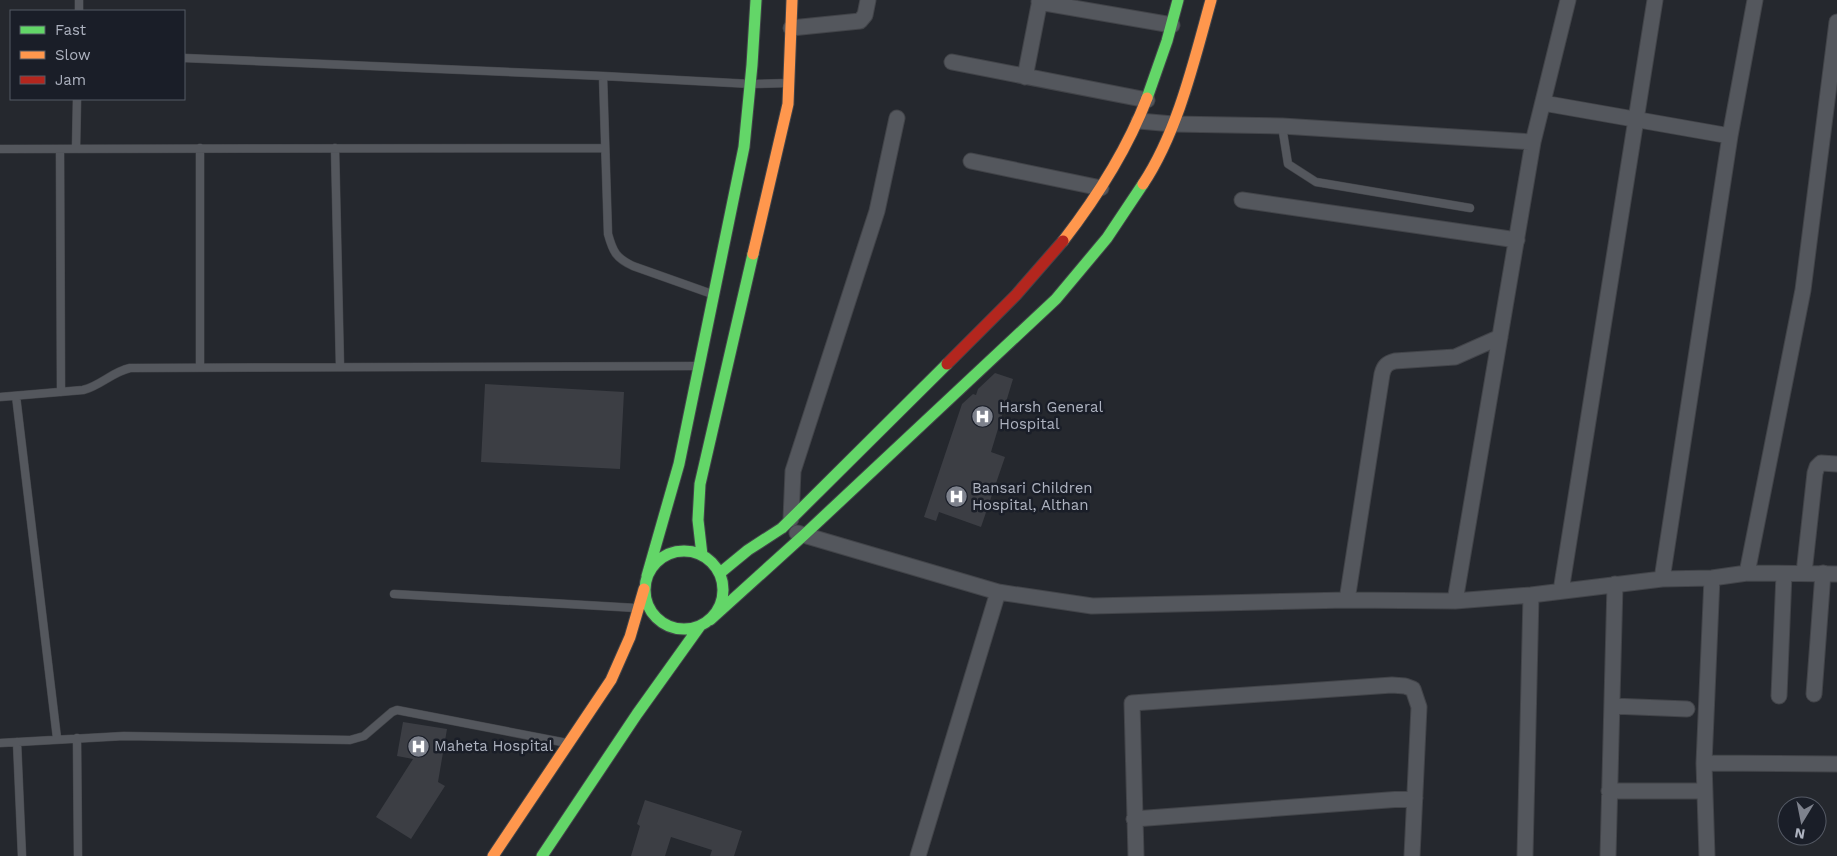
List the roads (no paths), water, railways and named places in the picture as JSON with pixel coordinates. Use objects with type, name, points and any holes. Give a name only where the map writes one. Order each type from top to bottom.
[{"type":"main road","points":[[493,856],[611,680],[630,637],[679,464],[744,147],[751,84],[756,0]]},
{"type":"main road","points":[[702,555],[697,536],[700,484],[788,104],[792,0]]},
{"type":"main road","points":[[720,574],[748,550],[786,523],[979,333],[1031,279],[1070,231],[1101,188],[1139,121],[1172,25],[1178,0]]},
{"type":"main road","points":[[644,589],[646,602],[652,614],[662,624],[675,629],[687,629],[700,626],[710,620],[804,535],[1056,299],[1107,238],[1148,176],[1173,124],[1201,40],[1211,0]]},
{"type":"main road","points":[[646,576],[654,564],[664,556],[677,551],[690,551],[702,555],[712,563],[720,574],[723,586],[718,610],[710,620]]},
{"type":"main road","points":[[542,856],[637,714],[700,626]]},
{"type":"street","points":[[791,28],[860,21],[865,15],[868,0]]},
{"type":"street","points":[[1455,601],[1533,142],[1568,0]]},
{"type":"street","points":[[1560,591],[1654,0]]},
{"type":"street","points":[[1662,579],[1730,136],[1755,0]]},
{"type":"street","points":[[1025,77],[1040,1],[1172,25]]},
{"type":"street","points":[[1747,573],[1803,290],[1832,98],[1837,22]]},
{"type":"street","points":[[952,62],[1147,100]]},
{"type":"street","points":[[1543,103],[1730,136]]},
{"type":"street","points":[[897,118],[877,211],[793,471],[786,523],[804,535],[998,592],[1092,606],[1348,600],[1455,601],[1530,595],[1662,579],[1712,578],[1747,573],[1830,574],[1814,694]]},
{"type":"street","points":[[1139,121],[1173,124],[1282,126],[1533,142]]},
{"type":"street","points":[[971,161],[1101,188]]},
{"type":"street","points":[[1242,200],[1517,240]]},
{"type":"street","points":[[1348,600],[1384,367],[1388,363],[1395,361],[1455,357],[1500,337]]},
{"type":"street","points":[[1804,573],[1815,473],[1821,463],[1837,464]]},
{"type":"street","points":[[1779,696],[1784,574]]},
{"type":"street","points":[[1707,856],[1704,763],[1712,578]]},
{"type":"street","points":[[1608,856],[1615,584]]},
{"type":"street","points":[[918,856],[998,592]]},
{"type":"street","points":[[1525,856],[1530,595]]},
{"type":"street","points":[[1136,856],[1132,702],[1392,685],[1413,689],[1419,707],[1412,856]]},
{"type":"street","points":[[1612,706],[1687,709]]},
{"type":"street","points":[[1704,763],[1837,764]]},
{"type":"street","points":[[1609,790],[1705,791]]},
{"type":"street","points":[[1134,819],[1414,798]]},
{"type":"lane","points":[[185,58],[751,84],[789,83]]},
{"type":"lane","points":[[603,76],[608,234],[612,249],[621,260],[633,266],[714,295]]},
{"type":"lane","points":[[76,149],[77,100]]},
{"type":"lane","points":[[1282,126],[1288,164],[1316,182],[1470,208]]},
{"type":"lane","points":[[200,148],[200,367]]},
{"type":"lane","points":[[335,148],[340,367]]},
{"type":"lane","points":[[0,149],[605,148]]},
{"type":"lane","points":[[60,149],[61,392]]},
{"type":"lane","points":[[0,397],[92,388],[120,370],[130,368],[700,366]]},
{"type":"lane","points":[[16,396],[57,738]]},
{"type":"lane","points":[[394,594],[638,608]]},
{"type":"lane","points":[[0,743],[57,738],[124,736],[350,740],[364,736],[392,712],[398,710],[569,743]]},
{"type":"lane","points":[[77,738],[78,856]]},
{"type":"lane","points":[[16,742],[22,856]]},
{"type":"place","name":"Harsh General Hospital","points":[[983,416]]},
{"type":"place","name":"Bansari Children Hospital, Althan","points":[[956,497]]},
{"type":"place","name":"Maheta Hospital","points":[[418,746]]}]
